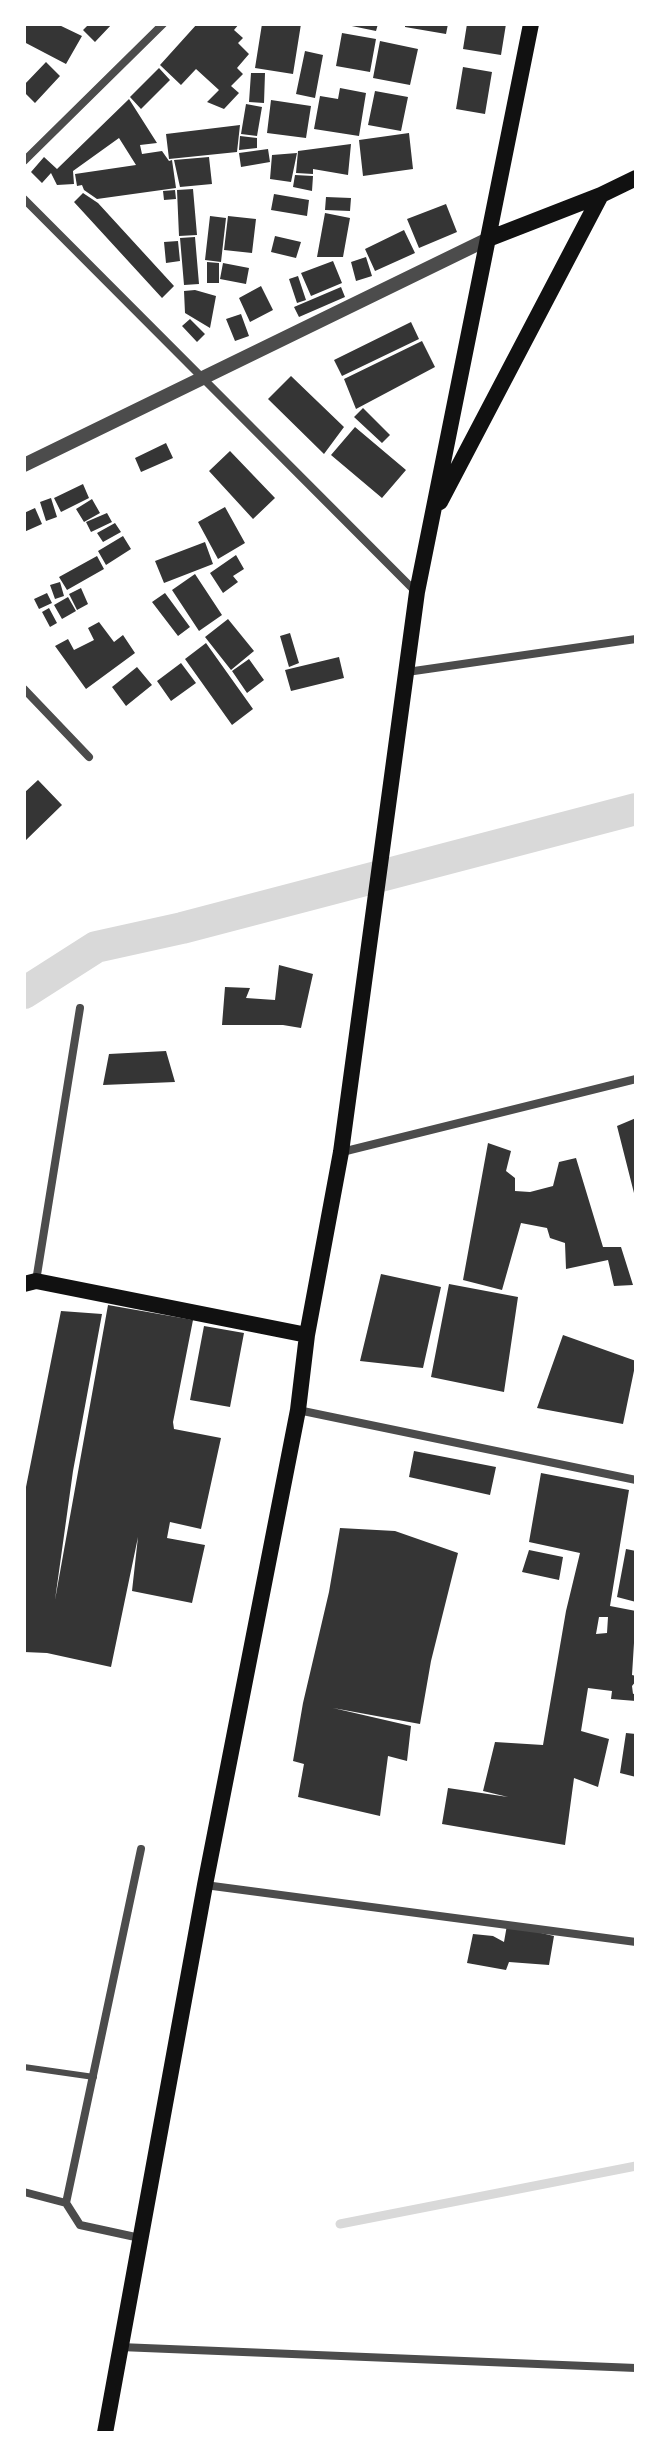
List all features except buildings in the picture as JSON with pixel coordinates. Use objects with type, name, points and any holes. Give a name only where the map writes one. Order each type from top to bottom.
[{"type":"main road","points":[[105,2433],[205,1885],[298,1410],[307,1335],[341,1152],[417,592],[531,24]]},
{"type":"main road","points":[[488,239],[636,178]]},
{"type":"main road","points":[[430,520],[601,195]]},
{"type":"main road","points":[[30,1282],[307,1335]]},
{"type":"street","points":[[24,161],[163,24]]},
{"type":"street","points":[[24,199],[417,592]]},
{"type":"street","points":[[24,465],[488,239]]},
{"type":"street","points":[[407,672],[636,639]]},
{"type":"street","points":[[24,689],[89,757]]},
{"type":"street","points":[[30,1282],[80,1008]]},
{"type":"street","points":[[341,1152],[636,1079]]},
{"type":"street","points":[[298,1410],[636,1480]]},
{"type":"street","points":[[66,2203],[141,1849]]},
{"type":"street","points":[[205,1885],[636,1942]]},
{"type":"street","points":[[24,2192],[66,2203],[80,2225],[140,2238]]},
{"type":"street","points":[[120,2347],[636,2368]]},
{"type":"lane","points":[[24,2067],[94,2077]]},
{"type":"waterway","points":[[24,993],[96,947],[182,928],[636,809]]},
{"type":"waterway","points":[[340,2224],[636,2166]]}]
